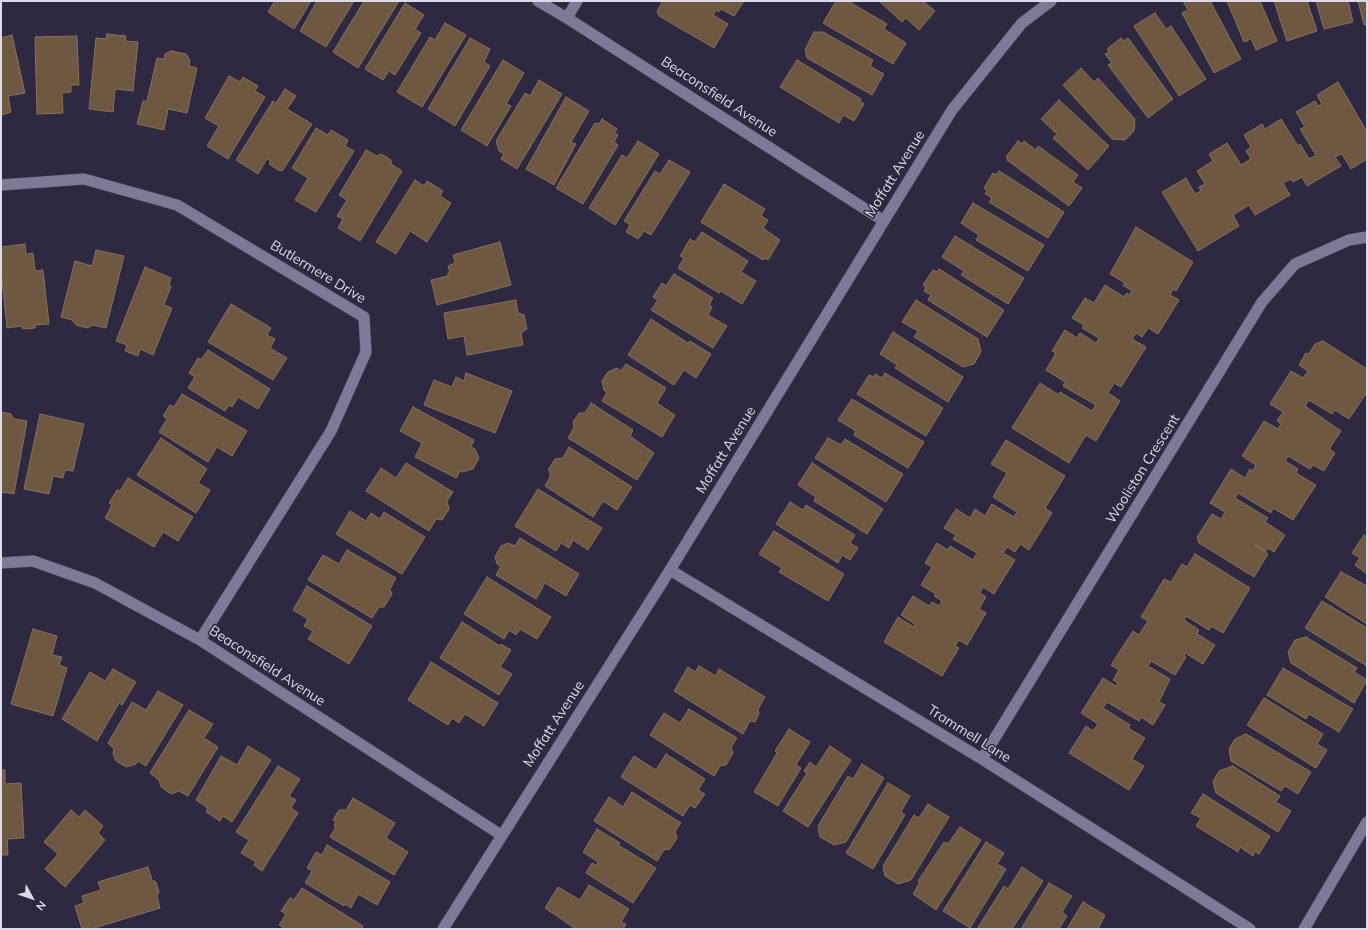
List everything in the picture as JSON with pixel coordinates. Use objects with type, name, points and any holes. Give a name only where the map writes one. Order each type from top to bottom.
[{"type":"street","name":"Beaconsfield Avenue","points":[[538,1],[568,18],[884,221]]},
{"type":"street","points":[[568,18],[578,1]]},
{"type":"street","name":"Moffatt Avenue","points":[[443,929],[501,835],[670,570],[952,110],[1022,23],[1051,1]]},
{"type":"street","name":"Butlermere Drive","points":[[1,185],[84,179],[177,205],[364,317],[366,352],[331,431],[200,640]]},
{"type":"street","name":"Wooliston Crescent","points":[[982,759],[1262,302],[1295,264],[1349,240],[1367,237]]},
{"type":"street","name":"Beaconsfield Avenue","points":[[1,563],[32,561],[96,583],[200,640],[501,835]]},
{"type":"street","name":"Trammell Lane","points":[[670,570],[982,759],[1250,929]]},
{"type":"street","points":[[1304,929],[1367,822]]},
{"type":"building","points":[[275,1],[311,1],[294,29],[268,12]]},
{"type":"building","points":[[317,1],[354,1],[326,47],[300,31]]},
{"type":"building","points":[[364,1],[399,1],[358,68],[333,52]]},
{"type":"building","points":[[663,1],[744,1],[734,16],[721,9],[719,12],[716,10],[713,15],[728,24],[714,48],[659,16],[657,11]]},
{"type":"building","points":[[836,1],[848,1],[887,24],[884,29],[906,43],[893,64],[823,23]]},
{"type":"building","points":[[879,1],[923,1],[935,11],[919,30],[906,18],[902,22]]},
{"type":"building","points":[[1183,1],[1210,1],[1241,59],[1214,73],[1182,13],[1188,10]]},
{"type":"building","points":[[1227,1],[1260,1],[1277,41],[1256,50],[1251,39],[1244,42]]},
{"type":"building","points":[[1274,1],[1307,1],[1317,31],[1287,41]]},
{"type":"building","points":[[1316,1],[1348,1],[1353,22],[1324,29]]},
{"type":"building","points":[[1358,1],[1367,1],[1367,24],[1364,25]]},
{"type":"building","points":[[405,3],[424,15],[415,29],[421,33],[395,75],[389,71],[383,80],[365,69]]},
{"type":"building","points":[[1155,13],[1166,29],[1171,26],[1206,79],[1179,96],[1134,26]]},
{"type":"building","points":[[445,23],[466,35],[422,107],[397,92],[430,37],[435,40]]},
{"type":"building","points":[[814,32],[823,32],[873,60],[870,66],[884,74],[872,95],[807,58],[805,50]]},
{"type":"building","points":[[107,34],[126,36],[125,41],[138,42],[133,91],[115,89],[113,112],[89,109],[96,38],[106,39]]},
{"type":"building","points":[[12,35],[25,93],[8,96],[11,112],[1,115],[1,38]]},
{"type":"building","points":[[77,36],[79,85],[71,85],[71,92],[62,93],[63,113],[37,114],[35,37]]},
{"type":"building","points":[[470,38],[490,49],[484,62],[490,66],[455,126],[428,109]]},
{"type":"building","points":[[1121,38],[1123,41],[1128,38],[1173,99],[1148,118],[1108,65],[1112,63],[1105,54],[1109,52],[1107,49]]},
{"type":"building","points":[[171,51],[186,54],[190,60],[189,66],[197,68],[187,113],[168,109],[164,130],[137,124],[143,101],[147,101],[157,58],[164,59],[165,54]]},
{"type":"building","points":[[503,60],[524,73],[506,104],[511,106],[487,146],[461,130]]},
{"type":"building","points":[[797,60],[861,99],[860,101],[864,104],[854,121],[843,115],[839,123],[780,87]]},
{"type":"building","points":[[1081,68],[1094,82],[1098,78],[1135,119],[1134,131],[1125,140],[1112,139],[1063,85]]},
{"type":"building","points":[[229,76],[240,82],[243,77],[258,86],[255,91],[265,97],[228,159],[207,146],[219,126],[205,118]]},
{"type":"building","points":[[539,80],[562,94],[517,169],[501,159],[504,154],[499,151],[496,141],[525,93],[530,96]]},
{"type":"building","points":[[1338,82],[1367,132],[1367,159],[1351,169],[1342,154],[1335,157],[1341,166],[1307,186],[1302,177],[1293,182],[1291,179],[1283,183],[1290,195],[1255,215],[1249,205],[1233,215],[1239,226],[1198,251],[1162,192],[1186,178],[1195,194],[1201,191],[1199,187],[1205,184],[1197,171],[1213,161],[1209,154],[1227,143],[1241,165],[1251,159],[1246,151],[1251,147],[1244,135],[1262,124],[1265,129],[1281,119],[1298,146],[1300,144],[1309,159],[1316,155],[1300,129],[1305,127],[1296,112],[1315,101],[1318,106],[1322,104],[1317,95]]},
{"type":"building","points":[[285,89],[296,96],[287,109],[312,124],[283,170],[280,171],[269,164],[271,161],[267,159],[258,174],[236,160],[273,101],[276,103]]},
{"type":"building","points":[[566,97],[589,111],[571,142],[576,144],[554,185],[526,169]]},
{"type":"building","points":[[1059,100],[1109,146],[1088,170],[1053,138],[1057,134],[1041,119]]},
{"type":"building","points":[[602,119],[617,129],[614,133],[618,135],[614,142],[618,145],[583,204],[556,188],[595,123],[599,124]]},
{"type":"building","points":[[316,128],[328,135],[331,130],[348,140],[345,146],[354,151],[316,212],[295,200],[308,178],[292,168]]},
{"type":"building","points":[[638,141],[659,154],[615,225],[589,208],[622,155],[627,158]]},
{"type":"building","points":[[1018,141],[1022,144],[1024,141],[1036,150],[1038,146],[1078,175],[1073,182],[1082,188],[1069,206],[1007,160],[1008,158],[1006,157]]},
{"type":"building","points":[[366,150],[377,156],[381,154],[391,160],[391,164],[402,171],[360,241],[338,228],[343,219],[337,216],[347,200],[339,195]]},
{"type":"building","points":[[669,160],[690,172],[651,235],[644,231],[638,239],[626,232],[630,225],[624,221],[655,171],[660,174]]},
{"type":"building","points":[[999,171],[1064,212],[1048,238],[989,202],[992,198],[985,194],[987,190],[984,188],[993,173],[996,175]]},
{"type":"building","points":[[415,180],[424,186],[427,181],[443,191],[440,196],[451,203],[427,242],[410,231],[396,254],[376,242]]},
{"type":"building","points":[[724,184],[765,209],[761,216],[768,220],[763,228],[780,240],[768,260],[765,258],[763,260],[701,222]]},
{"type":"building","points":[[973,203],[1044,245],[1028,271],[976,240],[979,235],[961,223]]},
{"type":"building","points":[[1136,227],[1193,262],[1176,291],[1173,289],[1170,295],[1179,300],[1158,334],[1148,328],[1142,337],[1136,333],[1132,339],[1146,347],[1121,387],[1114,383],[1108,393],[1120,401],[1096,441],[1086,435],[1069,463],[1012,428],[1040,383],[1059,395],[1060,392],[1092,411],[1096,405],[1063,386],[1065,382],[1046,370],[1056,353],[1052,351],[1065,330],[1077,338],[1080,333],[1096,343],[1099,338],[1082,328],[1084,325],[1072,318],[1085,298],[1094,303],[1105,285],[1124,297],[1127,293],[1130,295],[1132,291],[1123,285],[1125,283],[1110,274]]},
{"type":"building","points":[[702,232],[748,261],[741,272],[756,281],[742,304],[721,291],[719,293],[678,268],[684,258],[680,256],[690,239],[695,242]]},
{"type":"building","points":[[955,236],[1024,278],[1008,304],[961,275],[964,271],[942,257]]},
{"type":"building","points":[[500,242],[511,285],[437,305],[431,280],[448,276],[448,273],[450,273],[448,266],[455,263],[453,255]]},
{"type":"building","points":[[25,244],[26,254],[33,253],[35,271],[43,270],[49,324],[35,325],[35,328],[23,329],[22,326],[7,328],[1,271],[1,247]]},
{"type":"building","points":[[96,250],[124,256],[106,328],[93,325],[87,328],[76,325],[72,320],[61,317],[75,261],[92,266]]},
{"type":"building","points":[[145,267],[171,278],[169,285],[171,286],[164,305],[172,308],[153,355],[140,349],[138,356],[125,351],[127,345],[116,341]]},
{"type":"building","points":[[939,269],[1004,310],[987,337],[928,300],[931,295],[924,291],[926,287],[923,285],[933,270],[937,272]]},
{"type":"building","points":[[674,274],[713,298],[709,305],[712,307],[708,315],[727,326],[713,348],[651,310],[658,300],[653,297],[662,283],[666,286]]},
{"type":"building","points":[[516,300],[518,313],[524,315],[527,329],[521,333],[523,345],[467,355],[464,336],[448,339],[444,313]]},
{"type":"building","points":[[916,300],[978,339],[981,352],[974,364],[963,367],[914,337],[918,331],[902,322]]},
{"type":"building","points":[[231,304],[271,328],[267,335],[275,339],[270,348],[287,358],[273,380],[208,342]]},
{"type":"building","points":[[651,319],[688,343],[690,341],[711,354],[696,378],[684,370],[674,385],[628,355]]},
{"type":"building","points":[[893,332],[963,377],[948,402],[895,368],[897,365],[880,354]]},
{"type":"building","points":[[1323,341],[1367,369],[1367,392],[1349,419],[1335,410],[1332,414],[1309,400],[1305,406],[1341,431],[1329,449],[1335,453],[1324,471],[1313,465],[1310,469],[1288,456],[1285,461],[1298,469],[1296,473],[1316,485],[1293,520],[1273,508],[1271,513],[1238,493],[1235,498],[1268,518],[1265,522],[1285,535],[1274,552],[1268,548],[1266,551],[1253,543],[1268,554],[1254,577],[1199,543],[1197,537],[1212,514],[1221,519],[1225,512],[1210,503],[1231,469],[1245,478],[1250,469],[1253,471],[1256,465],[1242,456],[1264,421],[1278,429],[1281,424],[1277,421],[1283,412],[1270,404],[1291,371],[1303,378],[1308,371],[1299,365],[1306,353],[1309,354],[1315,344]]},
{"type":"building","points":[[208,350],[270,389],[258,409],[238,397],[232,407],[229,405],[225,411],[188,388],[195,377],[189,373],[198,358],[201,360]]},
{"type":"building","points":[[626,364],[666,388],[657,403],[675,415],[662,437],[602,401],[607,392],[604,390],[602,381],[608,372],[617,368],[621,371]]},
{"type":"building","points":[[466,373],[512,391],[495,433],[424,405],[434,380],[452,387],[456,377],[464,381]]},
{"type":"building","points":[[885,373],[943,408],[926,436],[857,394],[869,375],[874,377],[875,374],[882,378]]},
{"type":"building","points":[[182,394],[247,431],[232,456],[217,447],[208,462],[159,432],[167,419],[163,416],[170,405],[174,407]]},
{"type":"building","points":[[852,399],[924,442],[908,468],[854,435],[856,431],[838,420]]},
{"type":"building","points":[[591,403],[633,430],[630,436],[654,453],[637,480],[568,438],[574,427],[573,422],[579,413],[585,413]]},
{"type":"building","points":[[413,407],[474,440],[471,447],[475,449],[479,458],[473,469],[462,472],[460,471],[456,478],[415,457],[422,443],[400,431]]},
{"type":"building","points":[[1,412],[11,414],[14,419],[27,421],[14,494],[1,492]]},
{"type":"building","points":[[40,414],[84,424],[73,471],[65,470],[63,478],[53,476],[49,494],[24,489]]},
{"type":"building","points":[[161,438],[207,469],[198,483],[210,490],[196,513],[137,475]]},
{"type":"building","points":[[828,438],[841,445],[845,439],[903,474],[886,502],[815,458]]},
{"type":"building","points":[[1006,440],[1065,476],[1045,508],[1052,513],[1029,550],[1020,544],[1015,552],[1007,547],[1003,553],[1015,560],[994,594],[983,587],[980,593],[986,597],[979,609],[986,613],[967,645],[959,640],[955,646],[959,648],[942,676],[884,642],[898,617],[914,627],[915,624],[901,615],[913,596],[929,606],[932,602],[939,606],[942,601],[934,596],[936,594],[921,585],[932,567],[925,563],[937,543],[948,550],[950,546],[973,560],[977,553],[953,539],[956,535],[944,528],[956,509],[970,518],[975,509],[985,516],[992,504],[1014,517],[1017,512],[993,497],[1007,473],[991,464]]},
{"type":"building","points":[[569,447],[632,487],[617,510],[603,501],[593,517],[545,486],[550,477],[550,471],[548,470],[555,459],[563,458]]},
{"type":"building","points":[[406,463],[453,492],[447,501],[449,509],[442,520],[436,519],[429,531],[366,491],[381,468],[396,478]]},
{"type":"building","points":[[812,463],[883,509],[867,534],[814,501],[816,497],[798,485]]},
{"type":"building","points":[[128,478],[193,517],[178,541],[163,532],[154,547],[105,518],[112,505],[109,503],[117,490],[120,491]]},
{"type":"building","points":[[538,489],[602,528],[588,550],[573,540],[569,548],[561,543],[556,551],[515,526]]},
{"type":"building","points":[[790,502],[803,510],[806,505],[855,535],[850,543],[858,548],[850,560],[842,555],[838,563],[776,524]]},
{"type":"building","points":[[350,511],[366,521],[371,513],[380,519],[384,512],[425,537],[402,574],[336,534]]},
{"type":"building","points":[[774,531],[844,574],[828,601],[779,572],[782,568],[759,554]]},
{"type":"building","points":[[1364,535],[1367,537],[1367,574],[1355,565],[1360,558],[1352,553]]},
{"type":"building","points":[[520,538],[579,574],[566,596],[545,583],[536,599],[496,575],[501,566],[497,564],[495,557],[501,546],[508,543],[515,546]]},
{"type":"building","points":[[347,550],[396,578],[390,589],[392,594],[384,607],[379,607],[372,618],[308,580],[323,555],[339,564]]},
{"type":"building","points":[[1195,554],[1250,588],[1223,633],[1211,626],[1209,630],[1186,616],[1184,620],[1199,630],[1197,634],[1215,645],[1203,664],[1185,653],[1184,655],[1186,657],[1175,675],[1151,661],[1148,666],[1170,679],[1159,702],[1165,705],[1153,725],[1141,717],[1139,721],[1107,702],[1103,708],[1130,725],[1128,728],[1145,738],[1132,759],[1144,766],[1129,790],[1069,753],[1086,726],[1093,731],[1098,724],[1081,713],[1103,678],[1116,686],[1118,683],[1113,680],[1119,670],[1111,665],[1133,631],[1139,635],[1148,621],[1141,617],[1164,579],[1171,582],[1182,564],[1187,567]]},
{"type":"building","points":[[1341,572],[1367,586],[1367,624],[1325,597]]},
{"type":"building","points":[[487,577],[551,617],[537,639],[520,629],[516,635],[509,630],[504,639],[464,614]]},
{"type":"building","points":[[307,586],[372,626],[349,664],[308,639],[313,631],[304,626],[308,619],[293,610]]},
{"type":"building","points":[[1322,601],[1367,628],[1367,666],[1305,628]]},
{"type":"building","points":[[462,622],[500,646],[501,644],[511,650],[500,667],[512,674],[499,695],[440,658]]},
{"type":"building","points":[[33,629],[57,636],[52,655],[62,657],[59,665],[67,668],[53,716],[11,704]]},
{"type":"building","points":[[1306,637],[1357,668],[1354,672],[1367,680],[1354,703],[1291,663],[1288,652],[1295,640]]},
{"type":"building","points":[[431,662],[498,703],[484,726],[465,714],[459,723],[452,718],[448,725],[408,700]]},
{"type":"building","points":[[699,666],[716,676],[719,669],[765,697],[758,709],[759,714],[755,722],[750,721],[743,734],[674,691],[688,667],[695,672]]},
{"type":"building","points":[[1283,668],[1353,709],[1339,732],[1309,714],[1306,719],[1267,695]]},
{"type":"building","points":[[113,669],[136,682],[122,705],[119,703],[97,741],[62,719],[90,672],[105,681]]},
{"type":"building","points":[[158,691],[183,705],[146,766],[138,761],[136,764],[126,767],[116,761],[113,754],[114,749],[108,743],[132,702],[146,710]]},
{"type":"building","points":[[1264,698],[1323,734],[1317,744],[1327,750],[1316,768],[1247,725]]},
{"type":"building","points":[[689,709],[737,738],[731,747],[733,753],[726,765],[720,766],[714,776],[650,735],[664,713],[680,723]]},
{"type":"building","points":[[189,710],[213,724],[204,738],[218,747],[188,796],[179,791],[171,794],[161,787],[159,780],[150,773]]},
{"type":"building","points":[[789,729],[810,742],[796,765],[801,768],[778,806],[754,792],[777,753],[775,751]]},
{"type":"building","points":[[1246,734],[1311,772],[1298,794],[1285,786],[1281,791],[1231,761],[1229,749],[1235,739]]},
{"type":"building","points":[[248,746],[271,760],[232,822],[223,816],[220,821],[206,812],[208,808],[196,800],[221,756],[237,765]]},
{"type":"building","points":[[830,746],[851,760],[808,827],[783,811],[807,773],[804,771],[810,762],[816,767]]},
{"type":"building","points":[[666,754],[705,779],[698,790],[705,794],[695,808],[690,805],[683,816],[621,777],[634,756],[656,770]]},
{"type":"building","points":[[862,764],[884,778],[846,842],[834,845],[820,837],[818,826],[848,776],[853,779]]},
{"type":"building","points":[[278,766],[300,779],[289,796],[296,800],[291,808],[298,813],[262,871],[254,865],[256,862],[241,853],[249,840],[236,832]]},
{"type":"building","points":[[1233,766],[1280,796],[1276,802],[1291,811],[1278,832],[1216,793],[1213,782],[1219,771]]},
{"type":"building","points":[[1,770],[5,770],[5,784],[21,783],[24,838],[7,839],[8,855],[1,855]]},
{"type":"building","points":[[888,783],[910,796],[901,812],[905,815],[873,869],[846,853]]},
{"type":"building","points":[[632,792],[681,823],[675,832],[677,838],[670,849],[664,850],[657,861],[594,821],[609,797],[623,807]]},
{"type":"building","points":[[1203,794],[1270,836],[1259,854],[1255,852],[1253,856],[1240,847],[1238,852],[1196,826],[1201,818],[1191,813]]},
{"type":"building","points":[[353,798],[395,823],[386,838],[408,852],[394,875],[330,837],[336,827],[334,826],[336,821],[333,820],[339,810],[346,810]]},
{"type":"building","points":[[928,804],[949,817],[911,880],[898,884],[885,876],[883,866],[914,815],[919,818]]},
{"type":"building","points":[[71,810],[79,817],[85,810],[103,826],[98,833],[105,840],[65,887],[45,869],[58,854],[44,842]]},
{"type":"building","points":[[960,827],[981,840],[936,910],[913,894],[920,882],[918,881],[944,842],[948,844]]},
{"type":"building","points":[[597,829],[620,843],[618,845],[656,868],[633,903],[586,873],[592,863],[597,865],[598,862],[583,852]]},
{"type":"building","points":[[986,842],[1004,853],[997,864],[1006,869],[970,928],[943,911]]},
{"type":"building","points":[[327,845],[390,882],[377,905],[358,894],[351,908],[345,904],[344,906],[305,883],[312,871],[307,868],[316,852],[322,855]]},
{"type":"building","points":[[148,867],[152,880],[156,882],[159,892],[157,896],[160,908],[91,929],[82,929],[75,906],[84,903],[82,896],[101,890],[98,882]]},
{"type":"building","points":[[1022,867],[1043,881],[1012,929],[977,929],[1004,886],[1008,889]]},
{"type":"building","points":[[1049,883],[1072,896],[1062,912],[1067,916],[1059,929],[1021,929]]},
{"type":"building","points":[[589,885],[629,909],[621,922],[626,924],[623,929],[576,929],[545,908],[558,887],[580,900]]},
{"type":"building","points":[[302,888],[363,926],[362,929],[286,929],[279,925],[286,914],[281,911],[290,898],[294,900]]},
{"type":"building","points":[[1083,902],[1105,915],[1098,929],[1067,929]]}]
